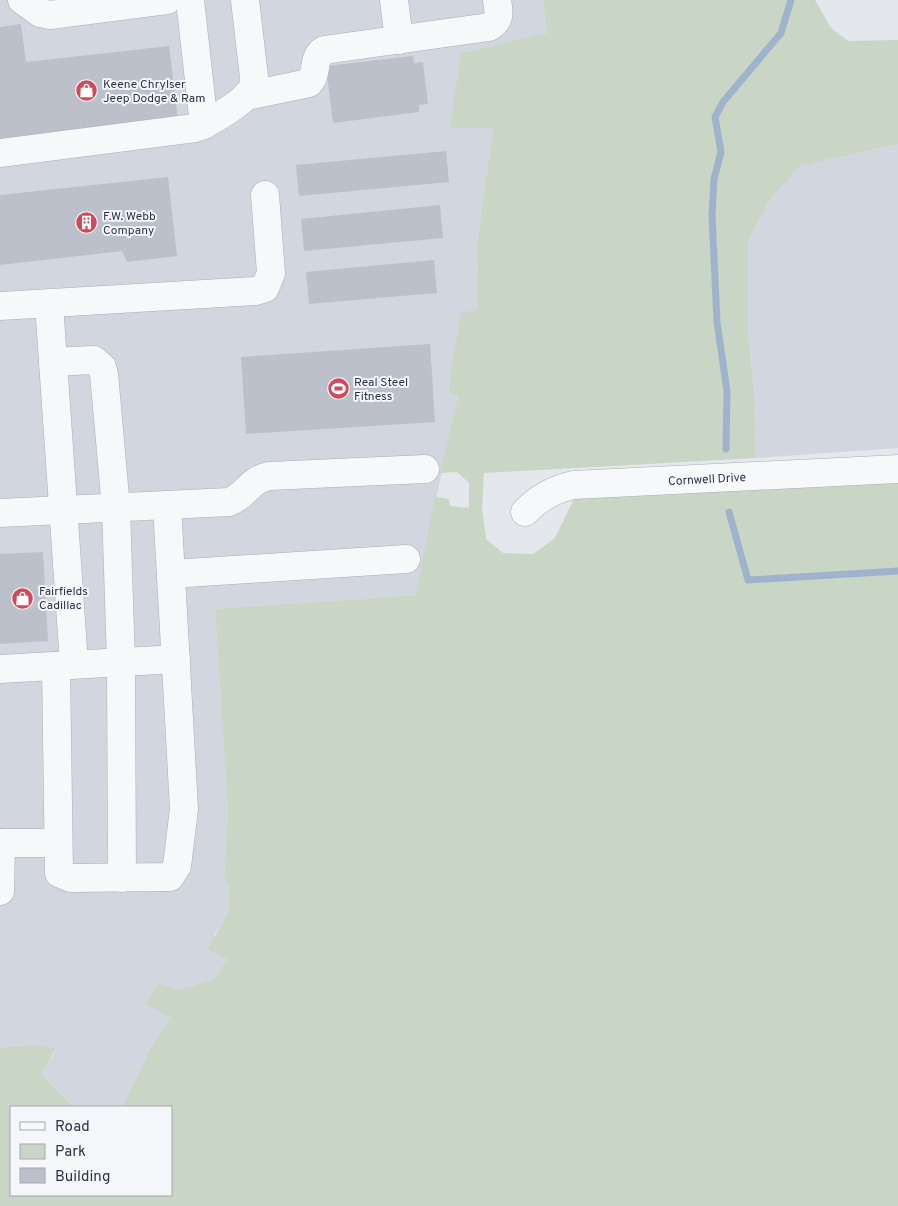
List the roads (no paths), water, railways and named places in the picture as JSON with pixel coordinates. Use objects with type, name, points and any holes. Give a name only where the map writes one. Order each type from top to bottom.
[{"type":"street","points":[[22,0],[40,14],[50,15],[167,0]]},
{"type":"street","points":[[190,0],[204,125]]},
{"type":"street","points":[[0,153],[195,128],[204,125],[246,96],[252,88],[254,77],[245,0]]},
{"type":"street","points":[[394,0],[399,40]]},
{"type":"street","points":[[246,96],[309,84],[315,74],[318,55],[324,50],[489,27],[496,22],[499,16],[497,0]]},
{"type":"street","points":[[0,306],[254,291],[265,288],[271,273],[266,195]]},
{"type":"street","points":[[48,304],[63,510],[65,665],[57,843],[58,866],[60,873],[64,876],[165,878],[175,872],[177,866],[184,809],[167,505]]},
{"type":"street","points":[[52,362],[94,360],[102,366],[116,508],[121,662],[122,878]]},
{"type":"street","points":[[0,513],[229,502],[239,497],[254,481],[269,476],[425,469]]},
{"type":"street","name":"Cornwell Drive","points":[[526,512],[539,498],[556,489],[574,485],[898,469]]},
{"type":"street","points":[[171,574],[406,559]]},
{"type":"street","points":[[0,669],[176,659]]},
{"type":"street","points":[[0,891],[1,843],[57,843]]},
{"type":"waterway","points":[[726,449],[727,391],[717,322],[712,216],[714,179],[721,152],[715,117],[723,102],[781,33],[791,0]]},
{"type":"waterway","points":[[729,512],[748,580],[898,571]]},
{"type":"place","name":"Keene Chrylser Jeep Dodge & Ram","points":[[87,91]]},
{"type":"place","name":"F.W. Webb Company","points":[[87,223]]},
{"type":"place","name":"Real Steel Fitness","points":[[338,389]]},
{"type":"place","name":"Fairfields Cadillac","points":[[23,598]]}]
